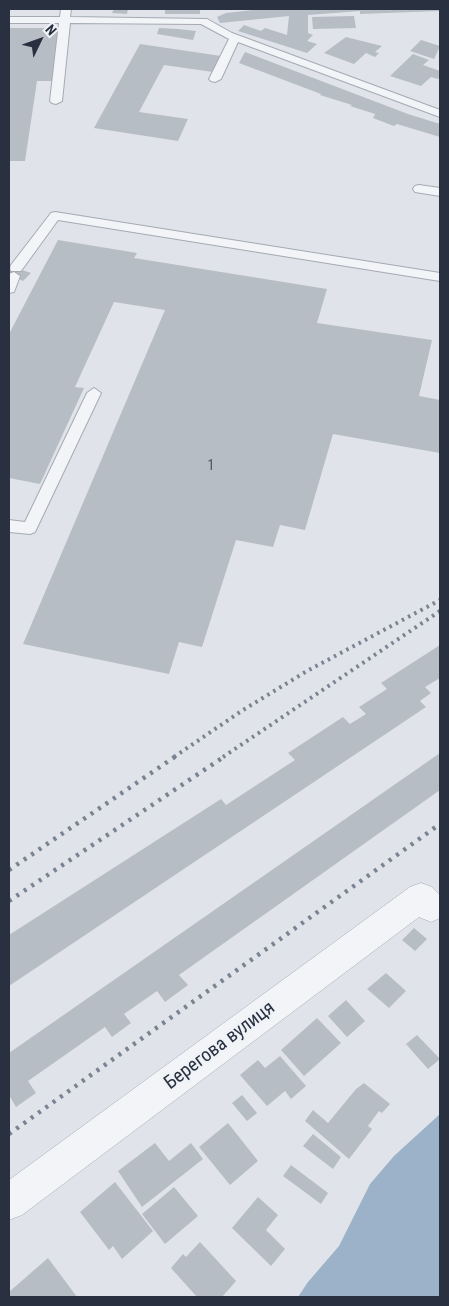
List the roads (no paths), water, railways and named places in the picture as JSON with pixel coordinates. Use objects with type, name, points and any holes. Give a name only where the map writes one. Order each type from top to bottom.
[{"type":"street","name":"Берегова вулиця","points":[[9,1202],[421,897],[436,911]]},
{"type":"lane","points":[[9,20],[65,14],[203,21],[235,37],[440,114]]},
{"type":"lane","points":[[56,101],[65,14]]},
{"type":"lane","points":[[215,79],[235,37]]},
{"type":"lane","points":[[419,189],[440,192]]},
{"type":"lane","points":[[9,289],[15,272],[55,216],[440,277]]},
{"type":"lane","points":[[9,526],[30,528],[94,393]]},
{"type":"water","points":[[440,1114],[440,1297],[298,1297],[308,1282],[339,1246],[370,1184],[394,1156]]},
{"type":"railway","points":[[174,757],[243,710],[307,671],[440,600]]},
{"type":"railway","points":[[223,757],[440,611]]},
{"type":"railway","points":[[9,870],[176,756]]},
{"type":"railway","points":[[9,901],[225,756]]},
{"type":"railway","points":[[9,1134],[440,824]]}]
